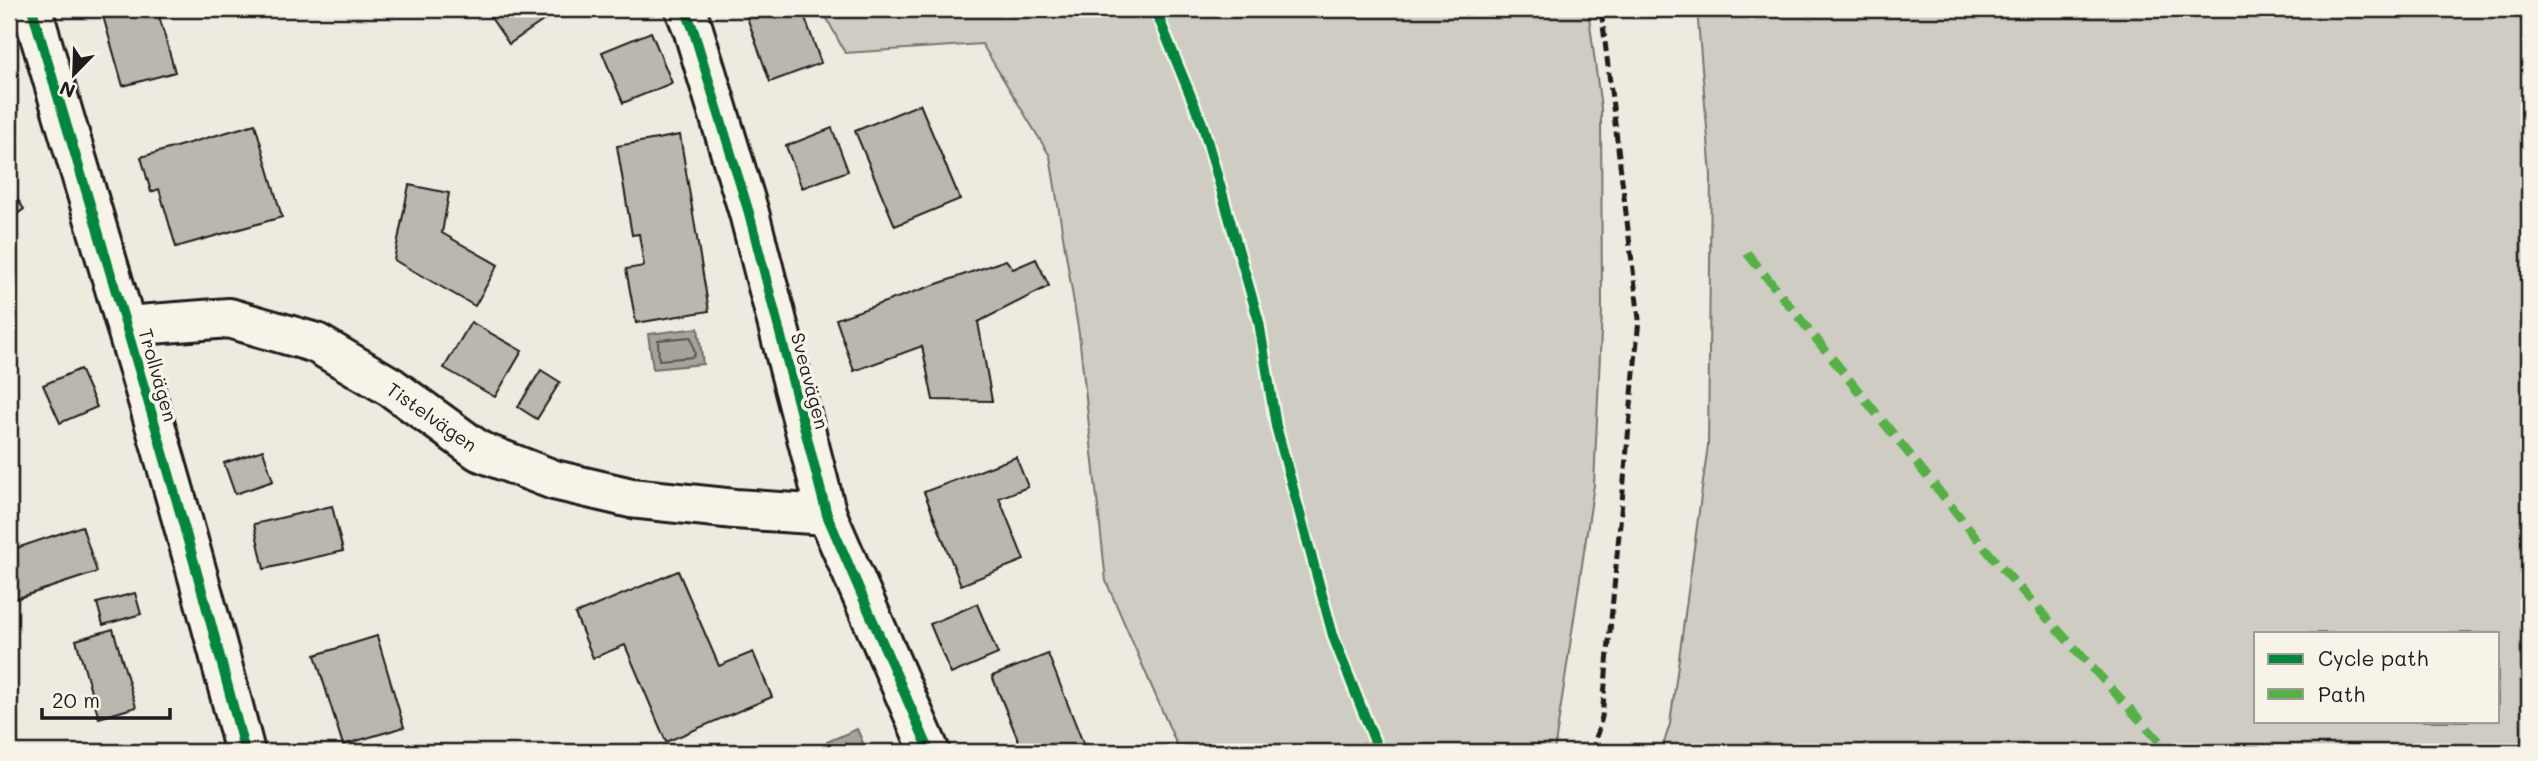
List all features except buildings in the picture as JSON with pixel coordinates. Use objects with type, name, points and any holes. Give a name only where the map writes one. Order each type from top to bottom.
[{"type":"street","name":"Trollvägen","points":[[32,9],[126,326],[245,752]]},
{"type":"street","name":"Sveavägen","points":[[685,9],[748,213],[827,515],[930,752]]},
{"type":"street","name":"Tistelvägen","points":[[126,326],[229,318],[316,343],[391,387],[479,451],[554,480],[631,498],[827,515]]},
{"type":"shaded area","points":[[822,9],[1588,9],[1601,108],[1602,311],[1594,485],[1554,752],[1180,752],[1106,581],[1079,334],[1050,156],[982,44],[845,53]]},
{"type":"shaded area","points":[[1697,9],[2529,9],[2529,752],[1661,752],[1670,724],[1708,445],[1711,175]]},
{"type":"water","points":[[698,328],[703,364],[653,369],[648,334]]},
{"type":"water","points":[[857,729],[867,752],[832,752],[827,742]]},
{"type":"railway","points":[[1592,752],[1602,717],[1639,319],[1601,9]]},
{"type":"marked path","points":[[1747,253],[1997,563],[2169,752]]},
{"type":"cycle path","points":[[32,9],[169,473],[245,752]]},
{"type":"cycle path","points":[[685,9],[749,213],[827,515],[930,752]]},
{"type":"cycle path","points":[[1155,9],[1203,126],[1259,322],[1276,426],[1334,639],[1379,752]]}]
